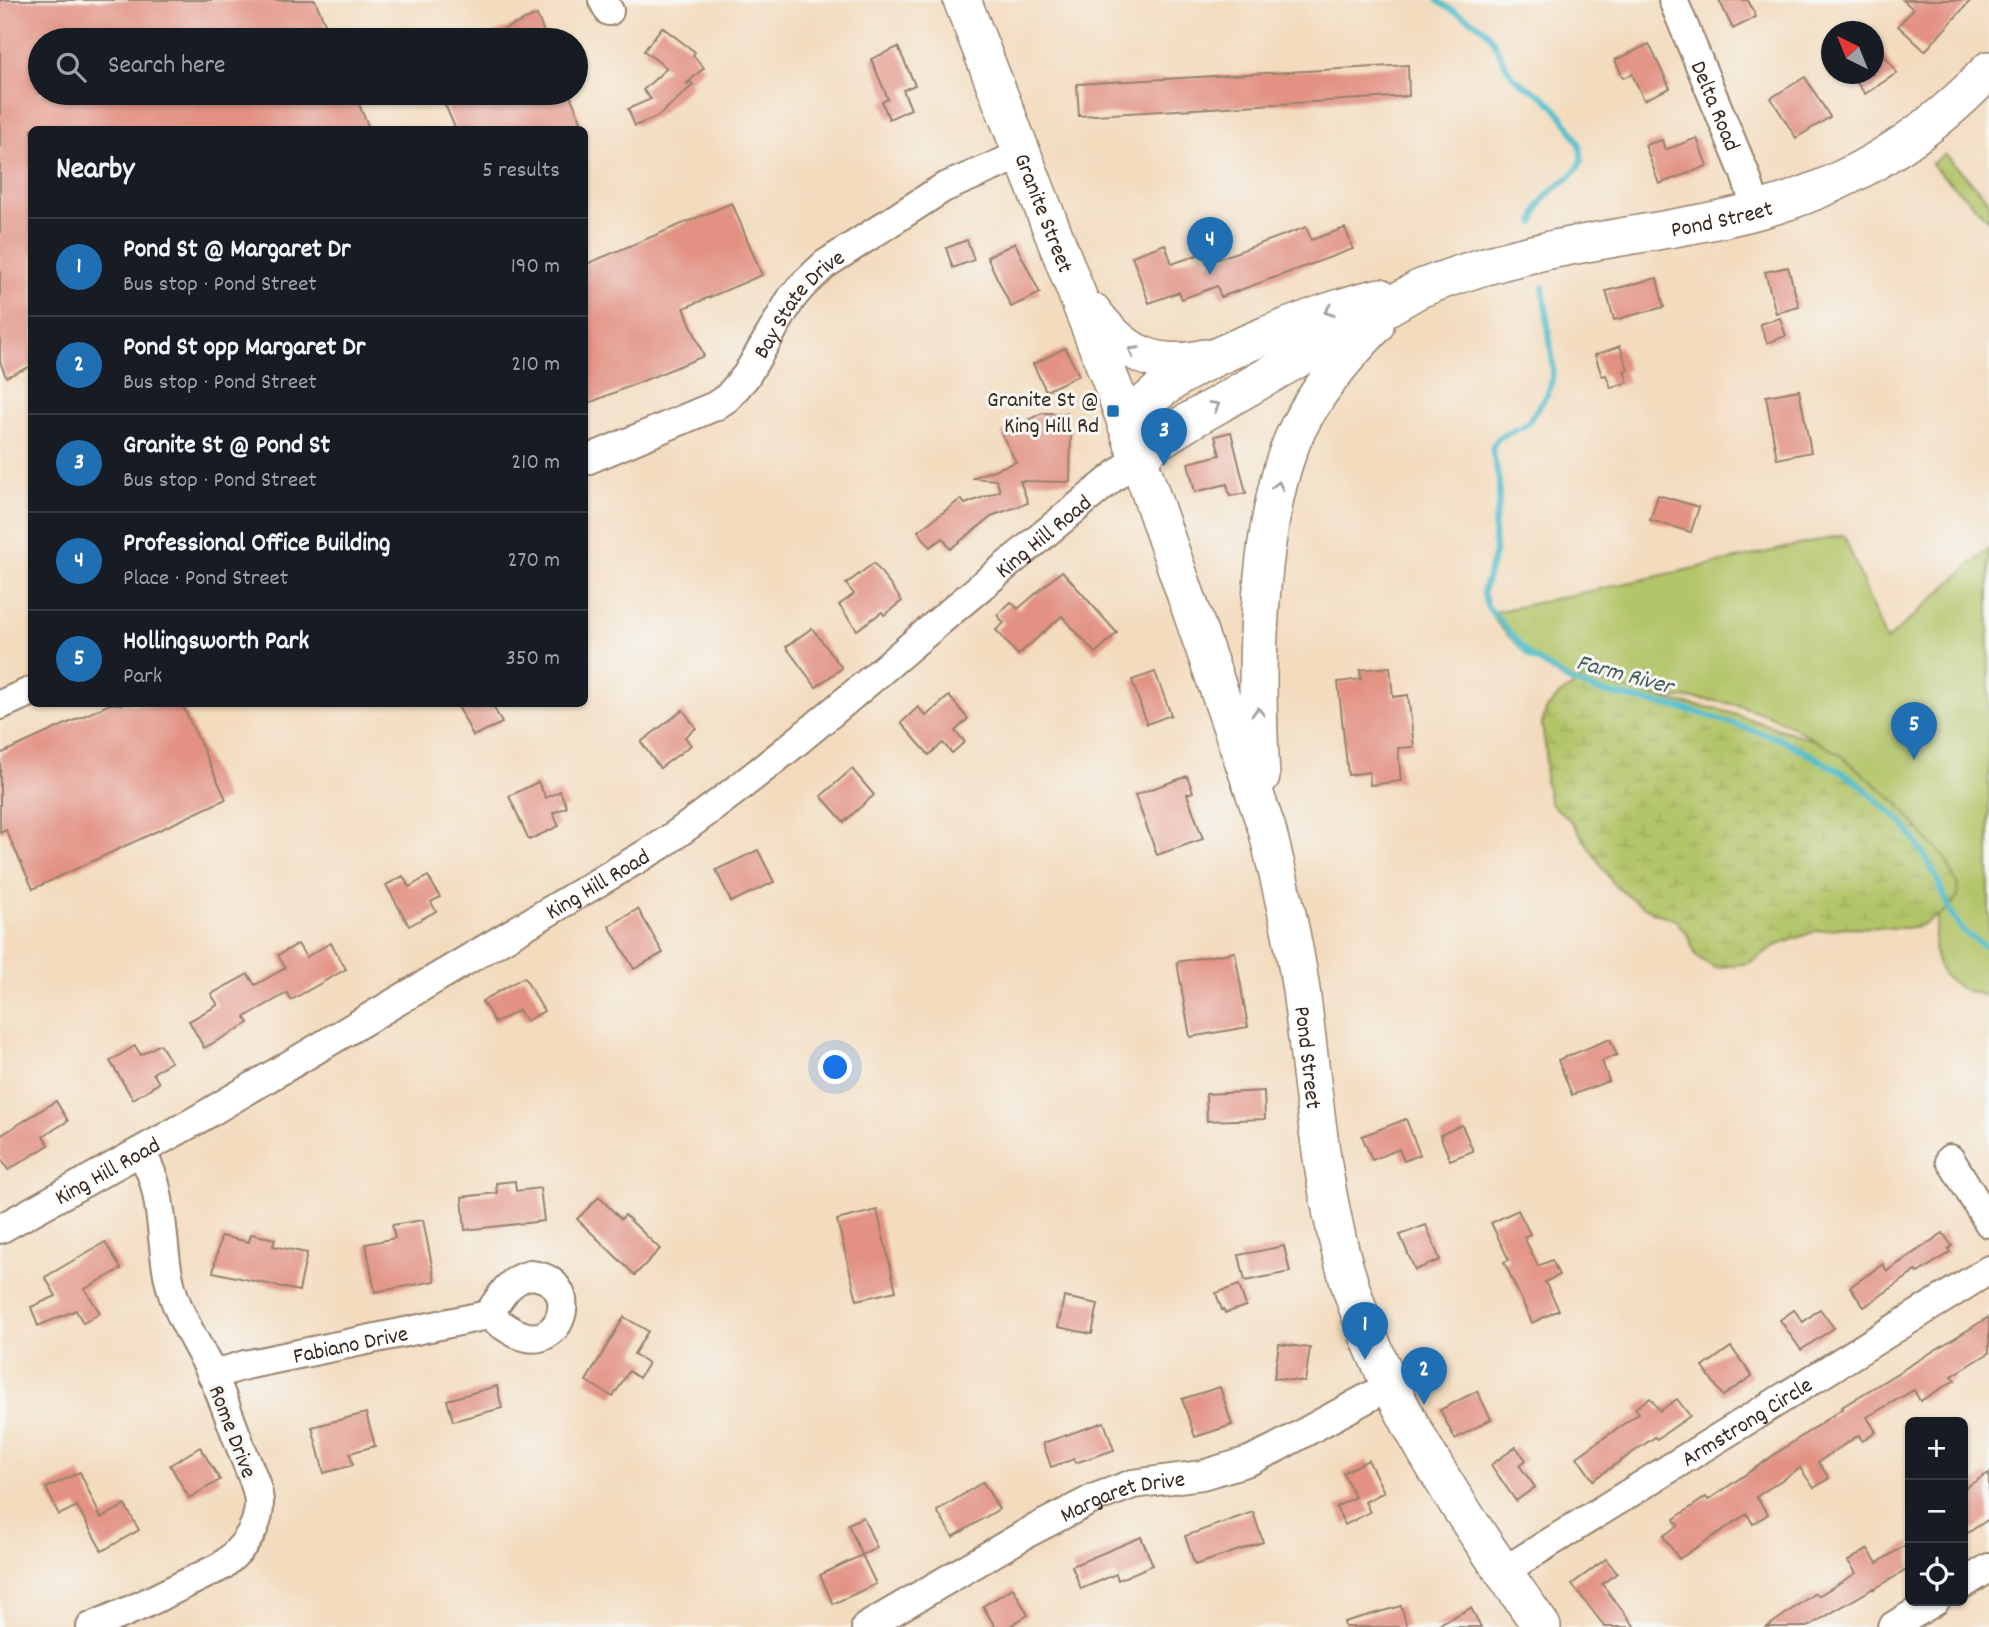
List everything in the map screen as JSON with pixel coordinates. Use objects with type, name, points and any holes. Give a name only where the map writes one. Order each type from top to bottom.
[{"type":"main road","name":"Granite Street","points":[[962,0],[1133,440]]},
{"type":"main road","name":"Pond Street","points":[[1133,440],[1179,426],[1419,289],[1458,274],[1520,257],[1757,211],[1813,192],[1886,155],[1930,124],[1989,70]]},
{"type":"main road","points":[[1073,280],[1103,326],[1125,346],[1142,356],[1175,363],[1223,353]]},
{"type":"main road","name":"Pond Street","points":[[1419,289],[1329,310],[1223,353],[1168,384],[1142,405],[1133,440],[1266,829],[1280,881],[1296,961],[1332,1218],[1359,1312],[1391,1385],[1433,1461],[1537,1625]]},
{"type":"main road","points":[[1266,829],[1258,712],[1260,625],[1267,542],[1281,473],[1299,427],[1333,376],[1377,324],[1419,289]]},
{"type":"street","name":"Delta Road","points":[[1674,0],[1740,159],[1757,211]]},
{"type":"street","name":"Bay State Drive","points":[[588,459],[704,412],[721,402],[746,376],[791,299],[824,265],[943,188],[1023,154]]},
{"type":"street","name":"King Hill Road","points":[[0,1229],[273,1076],[684,829],[799,740],[1024,550],[1133,440]]},
{"type":"street","points":[[0,705],[28,693]]},
{"type":"street","name":"Rome Drive","points":[[91,1627],[216,1570],[232,1558],[249,1537],[258,1515],[257,1491],[212,1375],[182,1318],[173,1294],[157,1194],[141,1152]]},
{"type":"street","points":[[1950,1159],[1989,1223]]},
{"type":"street","name":"Armstrong Circle","points":[[1504,1571],[1989,1270]]},
{"type":"street","name":"Fabiano Drive","points":[[212,1375],[245,1365],[488,1315]]},
{"type":"street","name":"Margaret Drive","points":[[866,1627],[1029,1532],[1096,1498],[1133,1484],[1202,1475],[1249,1461],[1391,1385]]},
{"type":"street","points":[[1968,1581],[1989,1568]]},
{"type":"street","points":[[1892,1627],[1927,1606]]},
{"type":"green space","points":[[1945,154],[1989,201],[1989,220],[1931,164]]},
{"type":"green space","points":[[1844,535],[1886,641],[1989,548],[1989,996],[1968,991],[1953,983],[1943,973],[1934,947],[1938,915],[1944,896],[1820,744],[1788,724],[1736,705],[1680,698],[1633,700],[1580,687],[1552,672],[1528,654],[1506,634],[1490,613]]},
{"type":"green space","points":[[1585,678],[1676,702],[1718,709],[1814,740],[1841,755],[1899,804],[1923,835],[1944,856],[1957,884],[1958,897],[1944,913],[1915,928],[1846,927],[1816,931],[1775,946],[1749,963],[1715,968],[1696,956],[1688,936],[1675,919],[1655,913],[1615,886],[1572,822],[1550,803],[1545,780],[1546,752],[1542,724],[1546,710],[1558,696]]},
{"type":"building","points":[[0,0],[315,0],[327,28],[28,28],[28,105],[359,105],[368,126],[28,126],[28,368],[6,377],[0,362]]},
{"type":"building","points":[[1719,0],[1748,0],[1756,17],[1733,29]]},
{"type":"building","points":[[1903,0],[1971,0],[1925,51],[1898,26],[1913,9]]},
{"type":"building","points":[[537,15],[542,28],[506,28]]},
{"type":"building","points":[[662,27],[695,52],[693,55],[704,68],[686,84],[691,82],[693,85],[657,117],[635,126],[628,109],[651,99],[643,90],[667,68],[644,51]]},
{"type":"building","points":[[1649,44],[1670,88],[1644,100],[1632,74],[1623,78],[1615,60]]},
{"type":"building","points":[[898,47],[915,85],[903,90],[911,109],[889,119],[882,102],[888,99],[871,59]]},
{"type":"building","points":[[1884,55],[1897,73],[1884,82]]},
{"type":"building","points":[[1408,65],[1409,96],[1079,116],[1077,84]]},
{"type":"building","points":[[1805,77],[1830,117],[1796,138],[1771,98]]},
{"type":"building","points":[[1858,84],[1880,84],[1865,94]]},
{"type":"building","points":[[445,105],[574,105],[583,126],[454,126]]},
{"type":"building","points":[[1697,138],[1707,166],[1659,184],[1645,145],[1662,140],[1665,150]]},
{"type":"building","points":[[732,203],[762,275],[684,308],[704,356],[588,403],[588,263]]},
{"type":"building","points":[[1306,227],[1311,240],[1345,228],[1353,249],[1221,297],[1217,286],[1182,299],[1179,292],[1149,303],[1132,256],[1165,244],[1172,264],[1203,253],[1207,263]]},
{"type":"building","points":[[967,240],[974,260],[953,268],[946,248]]},
{"type":"building","points":[[1015,243],[1040,293],[1011,307],[987,257]]},
{"type":"building","points":[[1788,267],[1799,307],[1776,313],[1765,272]]},
{"type":"building","points":[[1657,278],[1664,307],[1614,320],[1606,291]]},
{"type":"building","points":[[1780,318],[1786,336],[1767,343],[1760,324]]},
{"type":"building","points":[[1620,346],[1628,370],[1624,371],[1628,382],[1611,388],[1606,375],[1602,376],[1595,355]]},
{"type":"building","points":[[1065,348],[1079,375],[1046,391],[1033,364]]},
{"type":"building","points":[[1799,390],[1811,452],[1777,459],[1766,396]]},
{"type":"building","points":[[1042,413],[1067,413],[1066,430],[1071,430],[1070,482],[1020,481],[1028,503],[994,515],[950,549],[943,538],[930,547],[918,531],[961,499],[965,504],[1000,491],[996,480],[972,478],[1016,462],[1001,433]]},
{"type":"building","points":[[1231,432],[1246,493],[1230,496],[1227,484],[1195,492],[1188,463],[1220,455],[1215,436]]},
{"type":"building","points":[[1658,495],[1699,507],[1691,532],[1650,520]]},
{"type":"building","points":[[874,563],[902,601],[857,630],[839,605],[854,594],[846,584]]},
{"type":"building","points":[[1062,571],[1117,633],[1095,653],[1062,616],[1018,655],[996,630],[1004,623],[997,615],[1011,602],[1018,609]]},
{"type":"building","points":[[812,628],[842,668],[816,687],[786,647]]},
{"type":"building","points":[[1390,667],[1393,697],[1408,695],[1414,747],[1398,748],[1401,781],[1370,785],[1369,772],[1348,775],[1338,682],[1361,679],[1360,670]]},
{"type":"building","points":[[1155,672],[1171,715],[1147,724],[1132,680]]},
{"type":"building","points":[[949,696],[968,719],[955,731],[965,742],[952,753],[943,743],[929,755],[901,723],[918,707],[926,716]]},
{"type":"building","points":[[103,707],[183,707],[226,799],[33,889],[6,830],[0,833],[0,754]]},
{"type":"building","points":[[458,707],[494,707],[502,723],[473,736]]},
{"type":"building","points":[[683,710],[696,728],[685,737],[691,745],[660,768],[641,742]]},
{"type":"building","points":[[852,769],[874,795],[844,822],[821,796]]},
{"type":"building","points":[[1187,776],[1193,792],[1187,794],[1203,839],[1157,855],[1135,795]]},
{"type":"building","points":[[538,782],[546,798],[560,791],[567,807],[553,813],[559,826],[529,840],[509,796]]},
{"type":"building","points":[[758,850],[774,882],[731,902],[716,870]]},
{"type":"building","points":[[403,876],[409,887],[428,876],[440,897],[431,902],[436,911],[409,926],[386,885]]},
{"type":"building","points":[[638,909],[663,953],[634,969],[609,926]]},
{"type":"building","points":[[331,943],[346,969],[291,1000],[287,993],[245,1017],[249,1023],[204,1048],[189,1021],[218,1005],[211,994],[248,974],[255,985],[285,968],[278,955],[298,944],[306,957]]},
{"type":"building","points":[[1235,952],[1248,1027],[1190,1037],[1177,962]]},
{"type":"building","points":[[524,977],[544,1011],[526,1021],[519,1010],[495,1023],[482,1001]]},
{"type":"building","points":[[1610,1039],[1617,1055],[1602,1061],[1609,1081],[1572,1095],[1558,1060]]},
{"type":"building","points":[[160,1044],[171,1062],[153,1073],[159,1083],[133,1099],[110,1061],[135,1046],[141,1055]]},
{"type":"building","points":[[1264,1091],[1265,1119],[1207,1121],[1206,1094]]},
{"type":"building","points":[[56,1101],[68,1121],[43,1136],[49,1145],[8,1170],[0,1157],[0,1136]]},
{"type":"building","points":[[1406,1119],[1420,1155],[1404,1161],[1399,1149],[1372,1160],[1362,1136]]},
{"type":"building","points":[[1462,1125],[1473,1151],[1450,1160],[1440,1135]]},
{"type":"building","points":[[515,1181],[516,1191],[540,1188],[544,1221],[465,1230],[462,1197],[497,1193],[496,1183]]},
{"type":"building","points":[[599,1197],[621,1219],[625,1215],[660,1249],[635,1275],[577,1219]]},
{"type":"building","points":[[877,1210],[896,1291],[857,1300],[837,1220]]},
{"type":"building","points":[[1518,1210],[1530,1234],[1524,1237],[1538,1266],[1552,1260],[1559,1275],[1545,1282],[1559,1310],[1532,1323],[1504,1262],[1509,1260],[1491,1223]]},
{"type":"building","points":[[423,1220],[435,1281],[375,1292],[366,1244],[395,1238],[392,1225]]},
{"type":"building","points":[[1426,1225],[1440,1260],[1415,1270],[1400,1235]]},
{"type":"building","points":[[1943,1233],[1952,1246],[1948,1249],[1950,1252],[1918,1273],[1916,1271],[1864,1307],[1850,1287],[1883,1264],[1887,1271]]},
{"type":"building","points":[[251,1234],[275,1239],[273,1246],[307,1253],[299,1291],[213,1272],[221,1236],[249,1242]]},
{"type":"building","points":[[105,1242],[121,1269],[85,1289],[100,1313],[83,1323],[76,1310],[38,1326],[31,1307],[56,1296],[45,1277]]},
{"type":"building","points":[[1284,1246],[1290,1272],[1245,1281],[1239,1255]]},
{"type":"building","points":[[1239,1285],[1246,1306],[1225,1313],[1216,1293]]},
{"type":"building","points":[[1064,1297],[1098,1304],[1092,1334],[1058,1327]]},
{"type":"building","points":[[1820,1309],[1834,1328],[1801,1350],[1780,1320],[1794,1310],[1803,1322]]},
{"type":"building","points":[[624,1317],[648,1331],[634,1354],[648,1363],[639,1378],[629,1371],[613,1397],[586,1381]]},
{"type":"building","points":[[1989,1317],[1989,1353],[1952,1376],[1955,1380],[1920,1401],[1914,1390],[1867,1417],[1876,1432],[1862,1441],[1859,1435],[1818,1462],[1829,1478],[1814,1488],[1800,1468],[1756,1497],[1768,1514],[1753,1524],[1747,1514],[1679,1559],[1663,1536],[1678,1526],[1674,1519],[1706,1497],[1708,1500],[1842,1407]]},
{"type":"building","points":[[1279,1344],[1310,1348],[1305,1382],[1274,1378]]},
{"type":"building","points":[[1731,1347],[1752,1376],[1723,1396],[1703,1367]]},
{"type":"building","points":[[497,1386],[502,1408],[453,1421],[447,1400]]},
{"type":"building","points":[[1220,1387],[1232,1425],[1195,1437],[1182,1399]]},
{"type":"building","points":[[1477,1391],[1491,1419],[1455,1439],[1440,1410]]},
{"type":"building","points":[[1650,1398],[1660,1411],[1677,1399],[1690,1416],[1593,1480],[1577,1457],[1639,1413],[1635,1408]]},
{"type":"building","points":[[366,1413],[375,1446],[350,1453],[353,1465],[324,1473],[312,1427]]},
{"type":"building","points":[[1104,1422],[1114,1450],[1075,1463],[1074,1459],[1051,1467],[1043,1443]]},
{"type":"building","points":[[200,1447],[220,1480],[189,1498],[170,1465]]},
{"type":"building","points":[[1516,1447],[1526,1460],[1519,1465],[1535,1487],[1516,1501],[1491,1465]]},
{"type":"building","points":[[1368,1460],[1384,1492],[1365,1502],[1370,1512],[1345,1525],[1336,1507],[1355,1497],[1343,1473]]},
{"type":"building","points":[[80,1472],[101,1518],[125,1505],[139,1530],[102,1551],[77,1506],[59,1515],[46,1488]]},
{"type":"building","points":[[1989,1473],[1989,1519],[1968,1533],[1968,1486]]},
{"type":"building","points":[[983,1482],[999,1509],[953,1537],[937,1511]]},
{"type":"building","points":[[1253,1512],[1263,1542],[1195,1565],[1185,1536]]},
{"type":"building","points":[[863,1517],[877,1548],[862,1555],[848,1524]]},
{"type":"building","points":[[1141,1537],[1153,1565],[1118,1580],[1116,1574],[1081,1589],[1072,1566]]},
{"type":"building","points":[[1905,1545],[1905,1571],[1807,1627],[1767,1627],[1815,1593],[1818,1596],[1856,1573],[1848,1561],[1868,1549],[1877,1563]]},
{"type":"building","points":[[862,1555],[876,1584],[833,1604],[820,1575]]},
{"type":"building","points":[[1606,1559],[1617,1573],[1602,1584],[1635,1627],[1605,1627],[1572,1584]]},
{"type":"building","points":[[1013,1588],[1028,1615],[1008,1627],[995,1627],[983,1606]]},
{"type":"building","points":[[1401,1606],[1407,1627],[1345,1627],[1344,1622]]},
{"type":"building","points":[[1471,1608],[1481,1627],[1433,1627]]},
{"type":"waterway","name":"Farm River","points":[[1437,0],[1486,31],[1510,72],[1550,103],[1563,118],[1579,145],[1579,166],[1544,198],[1534,223]]},
{"type":"waterway","name":"Farm River","points":[[1543,287],[1553,365],[1552,381],[1547,395],[1526,425],[1498,438],[1492,448],[1499,481],[1499,503],[1494,526],[1495,553],[1483,592],[1487,606],[1529,655],[1570,681],[1602,692],[1693,711],[1783,740],[1847,775],[1901,821],[1935,874],[1953,917],[1965,933],[1989,949]]},
{"type":"place","name":"Professional Office Building","points":[[1210,275]]},
{"type":"place","name":"Granite St @ King Hill Rd","points":[[1113,411]]},
{"type":"place","name":"Granite St @ Pond St","points":[[1164,466]]},
{"type":"place","name":"Hollingsworth Park","points":[[1914,760]]},
{"type":"place","name":"Pond St @ Margaret Dr","points":[[1365,1360]]},
{"type":"place","name":"Pond St opp Margaret Dr","points":[[1424,1405]]}]
